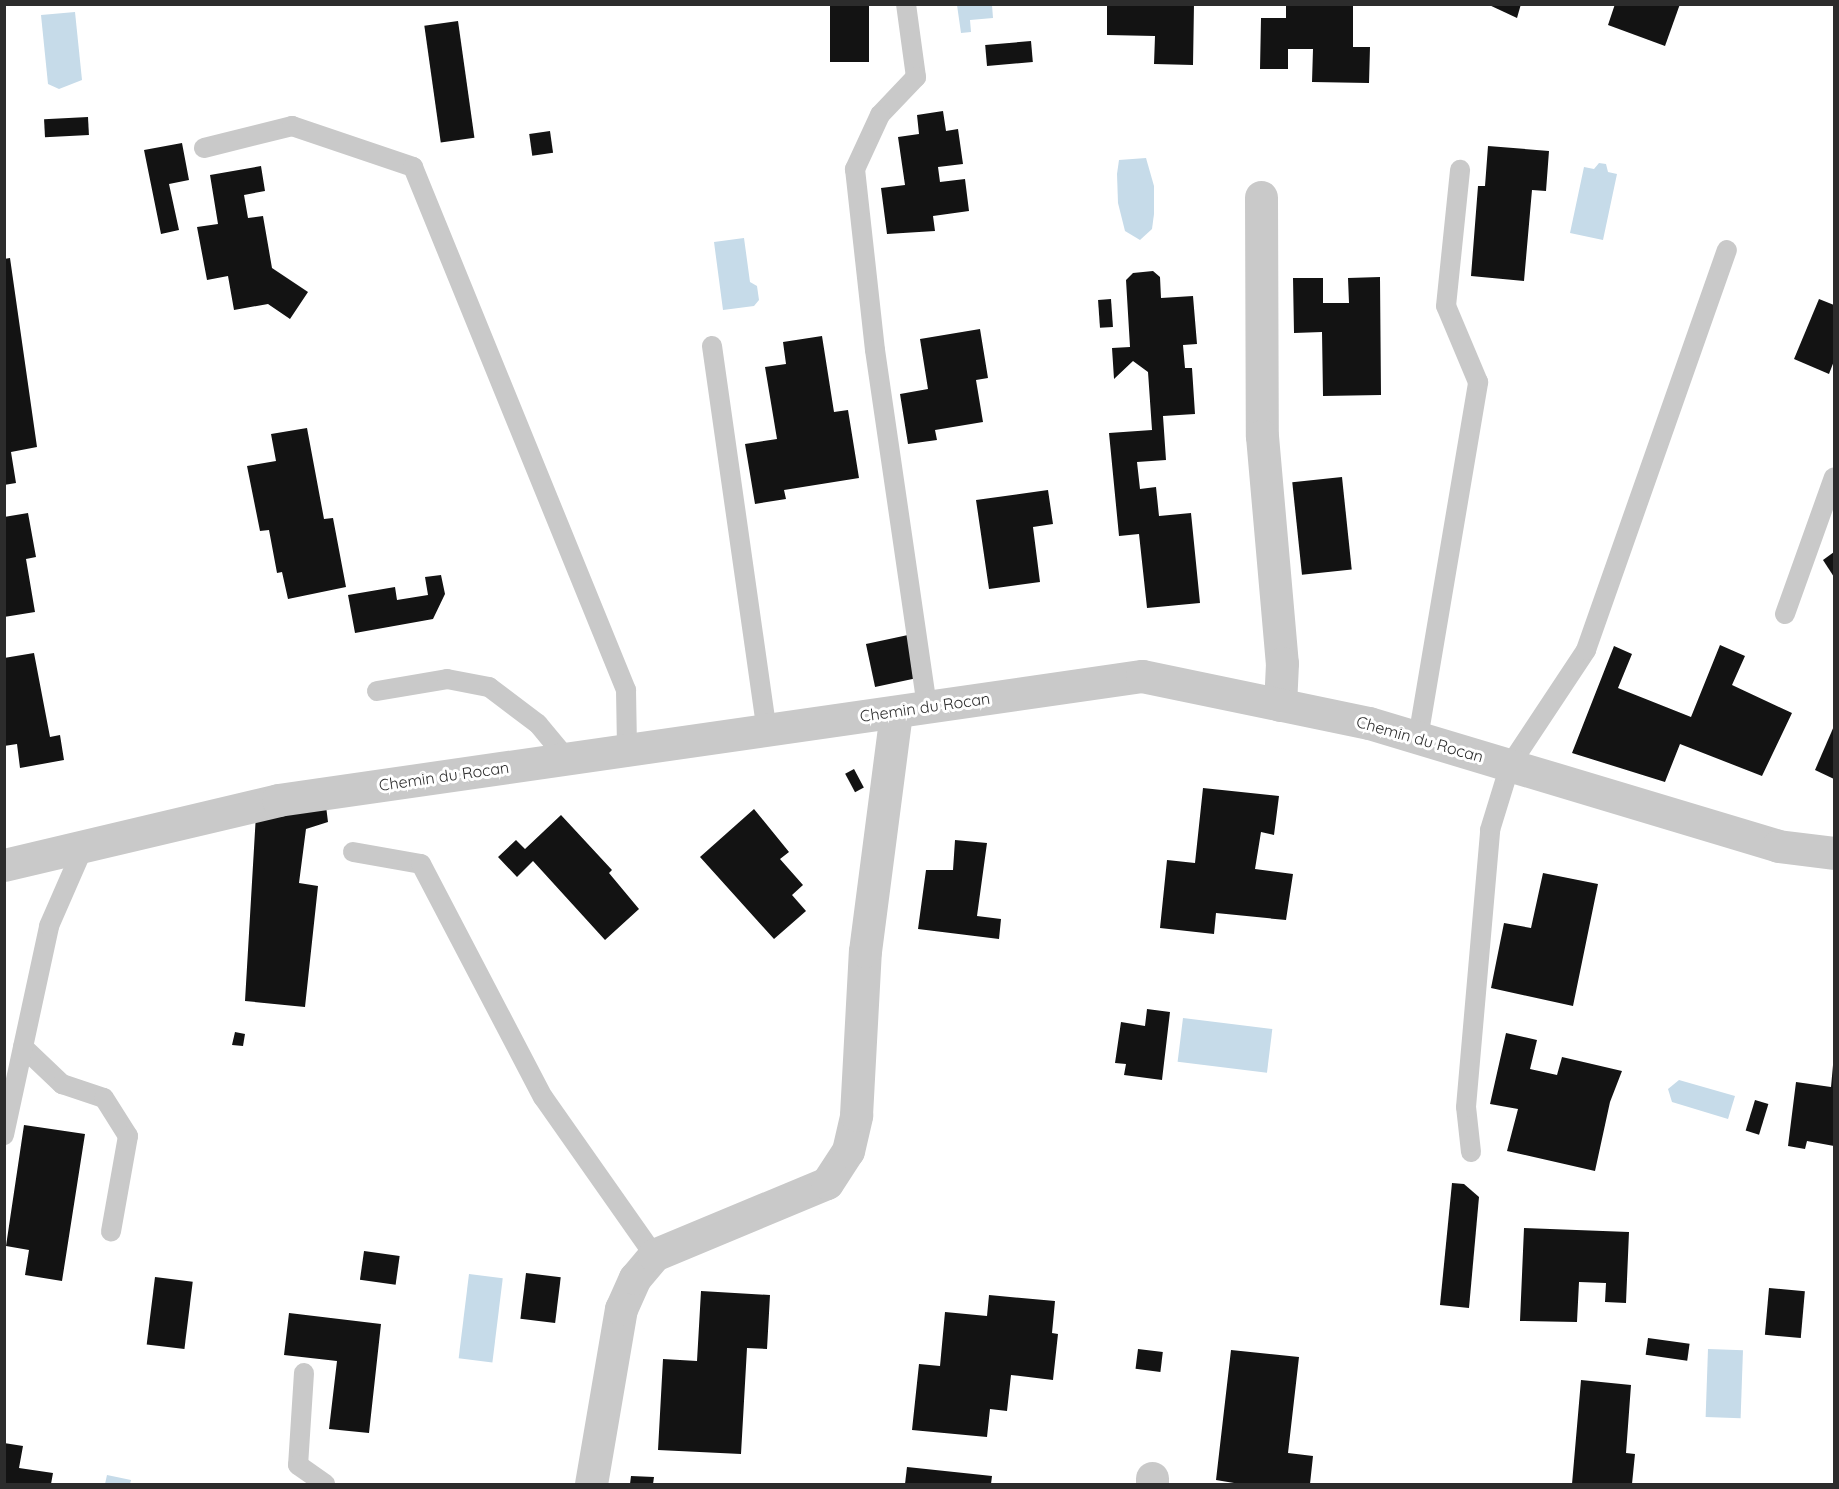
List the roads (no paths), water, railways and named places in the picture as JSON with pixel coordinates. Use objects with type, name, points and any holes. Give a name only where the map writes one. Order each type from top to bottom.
[{"type":"street","points":[[1261,197],[1262,435],[1282,663],[1280,705]]},
{"type":"street","name":"Chemin du Rocan","points":[[4,865],[278,800],[1142,676],[1280,705],[1418,738],[1778,846],[1834,853]]},
{"type":"street","points":[[591,1485],[621,1309],[635,1278],[654,1255],[827,1183],[848,1151],[856,1115],[865,951],[911,710]]},
{"type":"lane","points":[[906,4],[916,77],[880,115],[855,169],[911,710]]},
{"type":"lane","points":[[204,148],[292,126],[413,166],[626,690],[627,750]]},
{"type":"lane","points":[[1418,738],[1478,382],[1446,306],[1460,170]]},
{"type":"lane","points":[[1471,1152],[1466,1107],[1490,830],[1510,765],[1586,650],[1726,250]]},
{"type":"lane","points":[[712,346],[767,731]]},
{"type":"lane","points":[[1785,614],[1834,477]]},
{"type":"lane","points":[[377,691],[447,679],[489,687],[538,724],[567,759]]},
{"type":"lane","points":[[4,1135],[49,926],[84,846]]},
{"type":"lane","points":[[353,852],[421,864],[543,1097],[654,1255]]},
{"type":"lane","points":[[23,1047],[62,1084],[104,1098],[128,1136],[111,1232]]},
{"type":"lane","points":[[304,1373],[298,1465],[325,1485]]},
{"type":"water","points":[[957,5],[992,5],[993,18],[970,20],[971,32],[961,33]]},
{"type":"water","points":[[75,12],[82,80],[59,89],[48,84],[41,15]]},
{"type":"water","points":[[1146,158],[1154,186],[1154,214],[1152,229],[1140,240],[1125,231],[1118,203],[1117,174],[1119,160]]},
{"type":"water","points":[[1599,163],[1606,164],[1608,172],[1617,174],[1603,240],[1570,233],[1584,167],[1594,169]]},
{"type":"water","points":[[744,238],[750,282],[757,286],[759,300],[754,306],[723,310],[714,242]]},
{"type":"water","points":[[1183,1018],[1272,1029],[1267,1073],[1178,1062]]},
{"type":"water","points":[[1679,1080],[1735,1096],[1728,1119],[1672,1102],[1668,1089]]},
{"type":"water","points":[[469,1274],[503,1278],[492,1363],[459,1358]]},
{"type":"water","points":[[1708,1349],[1743,1350],[1741,1418],[1706,1417]]},
{"type":"water","points":[[107,1475],[131,1480],[130,1484],[105,1484]]}]
